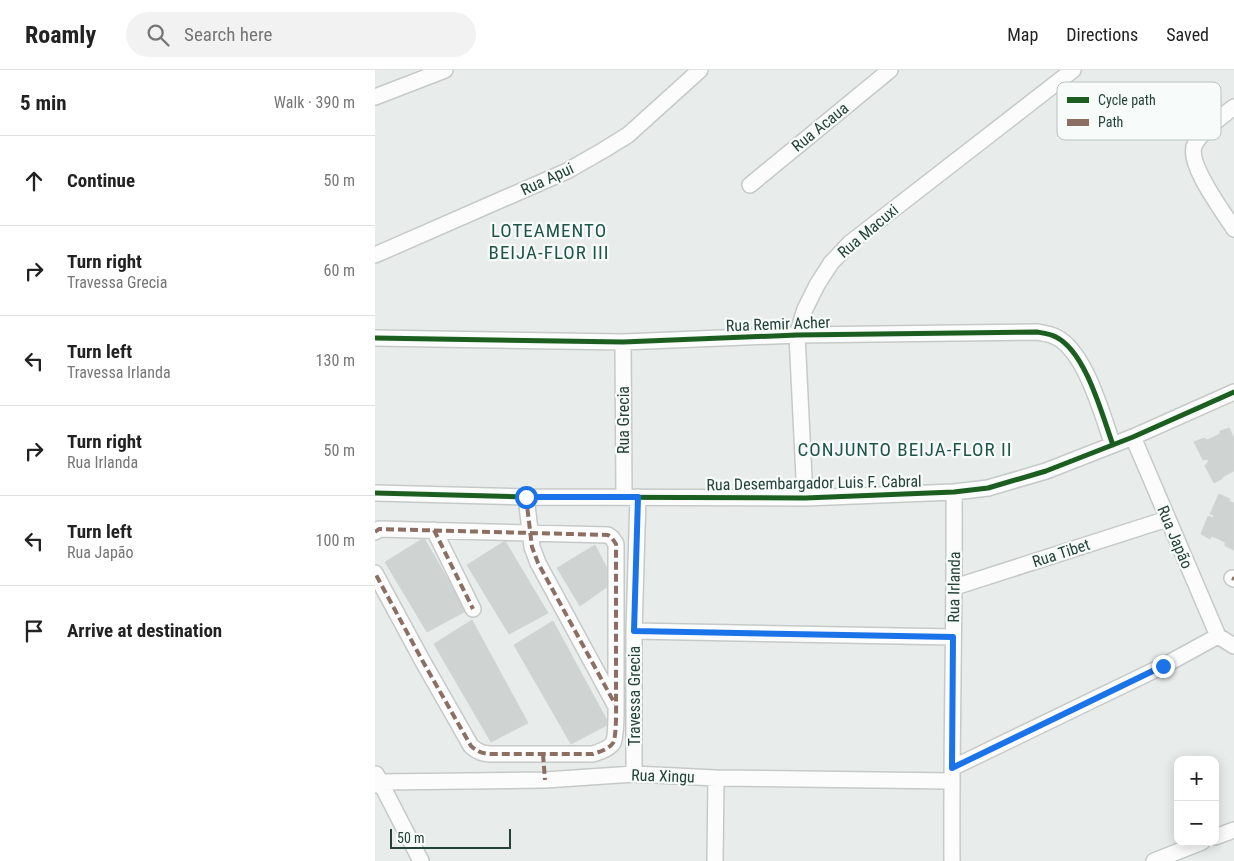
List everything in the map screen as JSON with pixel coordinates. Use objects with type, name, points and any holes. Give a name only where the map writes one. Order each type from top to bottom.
[{"type":"street","points":[[375,97],[445,70]]},
{"type":"street","name":"Rua Apui","points":[[375,255],[567,171],[602,152],[628,135],[700,70]]},
{"type":"street","name":"Rua Acaua","points":[[750,185],[889,70]]},
{"type":"street","name":"Rua Macuxi","points":[[1058,82],[1073,70]]},
{"type":"street","name":"Rua Macuxi","points":[[805,498],[797,336],[805,309],[817,285],[831,263],[850,243],[1057,82]]},
{"type":"street","points":[[1221,117],[1234,106]]},
{"type":"street","points":[[1197,140],[1193,145],[1196,168],[1234,229]]},
{"type":"street","name":"Rua Remir Acher","points":[[375,338],[623,342],[797,336],[1037,332],[1055,336],[1069,346],[1080,362],[1093,389],[1113,446]]},
{"type":"street","name":"Rua Grecia","points":[[623,342],[631,497]]},
{"type":"street","name":"Rua Desembargador Luis F. Cabral","points":[[375,493],[526,497],[805,498],[955,492],[988,488],[1046,471],[1113,446],[1234,392]]},
{"type":"street","name":"Rua Japão","points":[[1133,437],[1218,636]]},
{"type":"street","name":"Rua Irlanda","points":[[952,861],[955,492]]},
{"type":"street","points":[[526,497],[529,533],[538,563],[616,706]]},
{"type":"street","name":"Travessa Grecia","points":[[631,497],[634,631],[634,774]]},
{"type":"street","name":"Rua Tibet","points":[[955,587],[1167,519]]},
{"type":"street","points":[[375,532],[379,529],[434,530],[608,535],[612,538],[616,544],[616,706],[613,744],[605,750],[593,754],[482,754],[471,746],[375,573]]},
{"type":"street","points":[[434,530],[473,609]]},
{"type":"street","points":[[634,631],[953,637]]},
{"type":"street","points":[[952,775],[1218,636],[1234,646]]},
{"type":"street","points":[[543,754],[545,780]]},
{"type":"street","name":"Rua Xingu","points":[[377,780],[545,780],[634,774],[716,778],[952,775]]},
{"type":"street","points":[[715,861],[716,778]]},
{"type":"street","points":[[377,780],[421,861]]},
{"type":"street","points":[[1219,836],[1234,830]]},
{"type":"street","points":[[1154,861],[1192,846]]},
{"type":"building","points":[[1229,428],[1234,438],[1234,471],[1214,483],[1205,466],[1208,459],[1203,460],[1194,442],[1204,438],[1207,440],[1220,434],[1220,431]]},
{"type":"building","points":[[1219,494],[1234,503],[1234,550],[1225,546],[1225,542],[1212,536],[1210,539],[1201,534],[1208,516],[1213,518],[1214,515],[1210,514]]},
{"type":"building","points":[[424,538],[466,611],[427,632],[385,562]]},
{"type":"building","points":[[505,541],[548,613],[509,634],[467,565]]},
{"type":"building","points":[[595,545],[614,582],[580,606],[557,568]]},
{"type":"building","points":[[472,620],[528,723],[491,742],[434,644]]},
{"type":"building","points":[[553,621],[609,724],[571,744],[514,645]]},
{"type":"marked path","points":[[526,497],[532,547],[538,563],[615,704]]},
{"type":"marked path","points":[[375,532],[379,529],[608,535],[612,538],[616,544],[616,719],[613,743],[606,749],[593,754],[490,754],[482,753],[471,746],[375,573]]},
{"type":"marked path","points":[[434,530],[473,609]]},
{"type":"marked path","points":[[543,754],[545,780]]},
{"type":"cycle path","points":[[375,338],[623,342],[797,335],[1037,332],[1056,337],[1067,345],[1076,356],[1092,385],[1113,445]]},
{"type":"cycle path","points":[[375,493],[526,497],[805,498],[954,492],[988,488],[1046,471],[1133,437],[1234,392]]},
{"type":"district","name":"LOTEAMENTO BEIJA-FLOR III","points":[[549,241]]},
{"type":"district","name":"CONJUNTO BEIJA-FLOR II","points":[[905,449]]},
{"type":"route","points":[[526,497],[638,497],[634,631],[953,637],[952,768],[1163,666]]}]
